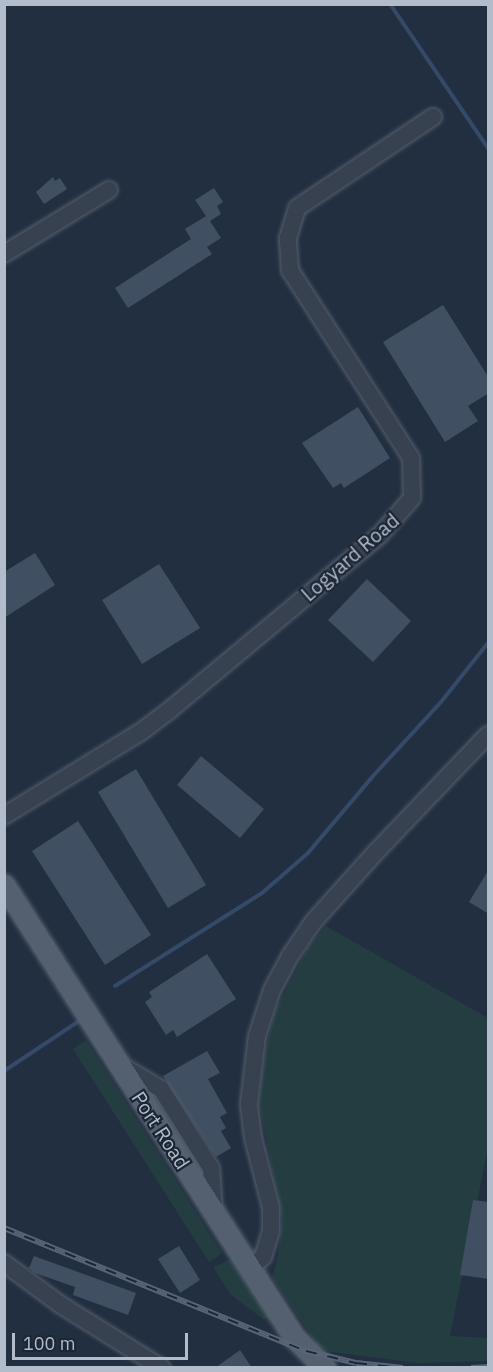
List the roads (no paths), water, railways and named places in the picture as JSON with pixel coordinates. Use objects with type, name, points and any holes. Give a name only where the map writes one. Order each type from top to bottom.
[{"type":"main road","name":"Port Road","points":[[4,885],[294,1337],[325,1368]]},
{"type":"street","name":"Logyard Road","points":[[4,816],[142,731],[171,709],[379,536],[412,498],[411,458],[290,270],[288,238],[297,208],[433,117]]},
{"type":"street","points":[[4,254],[109,190]]},
{"type":"street","points":[[249,1268],[263,1257],[271,1231],[271,1208],[253,1138],[249,1104],[257,1036],[272,990],[290,956],[314,921],[376,852],[489,735]]},
{"type":"street","points":[[4,1263],[61,1305],[162,1368]]},
{"type":"waterway","points":[[390,4],[488,148]]},
{"type":"waterway","points":[[115,986],[262,893],[308,853],[373,776],[441,702],[488,643]]},
{"type":"waterway","points":[[4,1071],[79,1021]]},
{"type":"railway","points":[[4,1228],[306,1351],[356,1363],[403,1368]]},
{"type":"railway","points":[[471,1368],[488,1367]]}]
